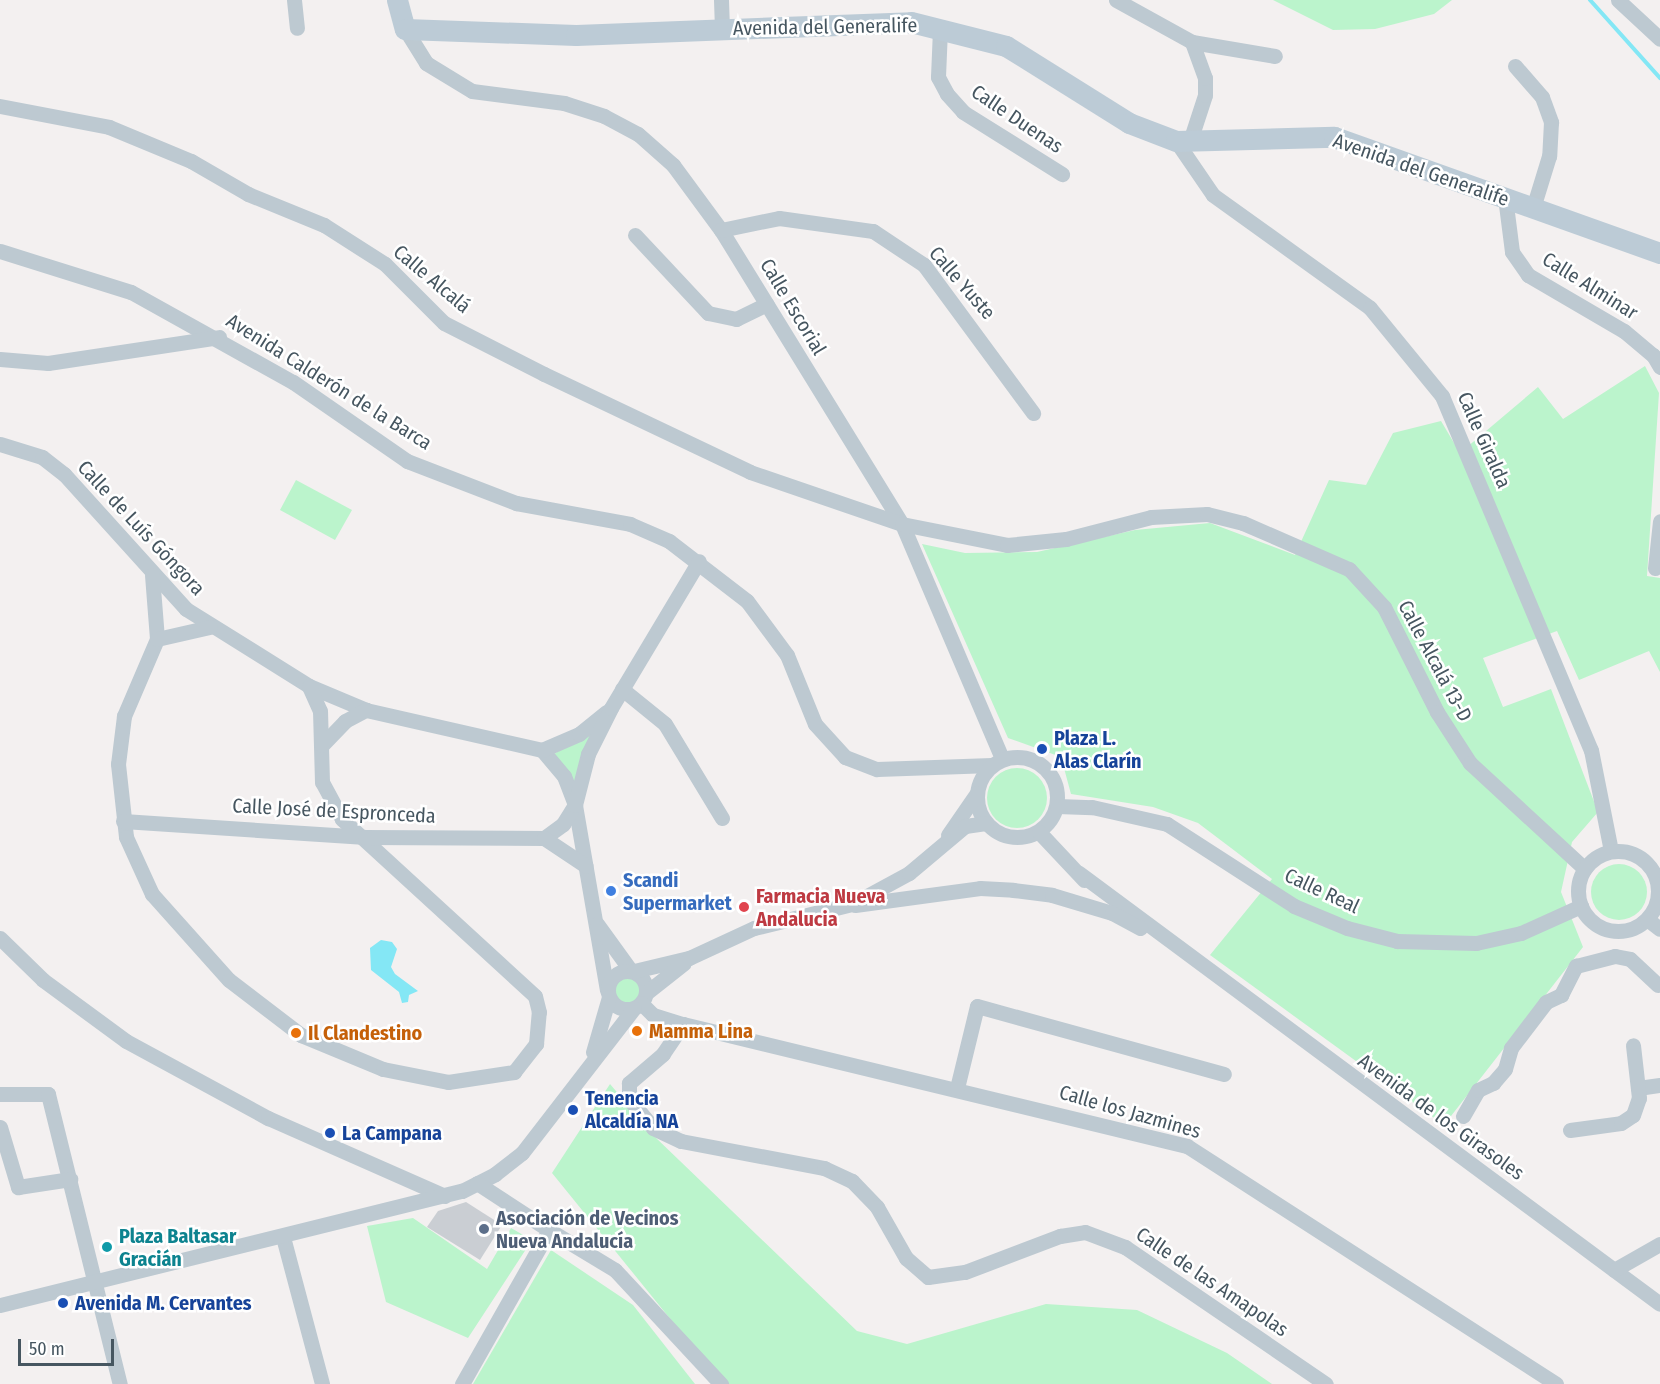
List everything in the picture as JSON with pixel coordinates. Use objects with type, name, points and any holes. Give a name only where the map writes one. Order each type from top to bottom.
[{"type":"street","points":[[294,0],[297,28]]},
{"type":"street","points":[[397,0],[405,29]]},
{"type":"street","points":[[721,0],[722,29]]},
{"type":"street","points":[[1116,0],[1192,42],[1275,56]]},
{"type":"street","points":[[1618,0],[1660,39]]},
{"type":"street","name":"Avenida del Generalife","points":[[405,29],[576,35],[910,22],[1006,46],[1130,123],[1183,141],[1335,137],[1660,253]]},
{"type":"street","name":"Calle Escorial","points":[[405,29],[426,63],[472,91],[564,103],[638,134],[673,165],[722,230],[902,524],[997,762]]},
{"type":"street","name":"Calle Duenas","points":[[940,29],[938,77],[947,94],[963,112],[1062,174]]},
{"type":"street","points":[[1183,141],[1204,95],[1205,78],[1192,42]]},
{"type":"street","points":[[1515,66],[1542,97],[1551,122],[1549,156],[1533,208]]},
{"type":"street","name":"Calle Alcalá","points":[[0,106],[110,127],[191,161],[248,194],[324,225],[385,264],[444,322],[504,353],[750,472],[902,524]]},
{"type":"street","name":"Calle Giralda","points":[[1183,141],[1213,195],[1370,308],[1442,396],[1591,750],[1611,851]]},
{"type":"street","name":"Calle Alminar","points":[[1504,197],[1512,252],[1528,275],[1624,331],[1653,355],[1660,367]]},
{"type":"street","name":"Calle Yuste","points":[[722,230],[779,218],[873,231],[924,265],[1033,412]]},
{"type":"street","points":[[635,235],[708,313],[736,319],[767,304]]},
{"type":"street","name":"Avenida Calderón de la Barca","points":[[0,251],[131,292],[219,337],[407,461],[516,503],[630,524],[699,561],[747,601],[787,656],[815,724],[845,758],[877,769],[960,769],[997,762]]},
{"type":"street","points":[[0,358],[48,363],[219,337]]},
{"type":"street","name":"Calle de Luís Góngora","points":[[0,444],[42,457],[64,474],[152,575],[210,627],[309,686],[366,710],[542,750]]},
{"type":"street","name":"Calle Alcalá 13-D","points":[[902,524],[1007,545],[1066,539],[1150,517],[1207,514],[1243,523],[1349,569],[1384,607],[1437,712],[1470,763],[1584,869]]},
{"type":"street","points":[[1655,568],[1660,521]]},
{"type":"street","points":[[586,866],[544,838],[563,824],[575,805],[588,754],[611,708],[699,561]]},
{"type":"street","points":[[152,575],[158,639],[124,716],[120,738],[123,821],[140,875],[167,916],[229,980],[301,1035],[383,1069],[448,1082],[514,1072],[536,1044],[539,1012],[535,996],[365,837],[342,819],[322,782],[320,711],[309,686]]},
{"type":"street","points":[[158,639],[210,627]]},
{"type":"street","points":[[622,689],[665,724],[722,818]]},
{"type":"street","points":[[611,708],[579,734],[542,750],[564,776],[575,805],[608,994],[617,1006],[640,1001]]},
{"type":"street","points":[[322,745],[345,721],[366,710]]},
{"type":"street","points":[[0,1305],[445,1196],[477,1183],[522,1153],[592,1058],[640,1001],[689,958],[731,935],[852,904],[909,873],[947,838],[965,826],[986,823],[1017,838],[1039,831],[1057,806],[1058,794],[1048,771],[1027,758],[997,762],[947,838]]},
{"type":"street","points":[[960,769],[977,792],[986,823]]},
{"type":"street","name":"Calle Real","points":[[1057,806],[1092,807],[1167,824],[1294,906],[1347,928],[1397,942],[1476,943],[1521,933],[1581,906]]},
{"type":"street","name":"Calle José de Espronceda","points":[[123,821],[365,837],[544,838]]},
{"type":"street","name":"Avenida de los Girasoles","points":[[1039,831],[1079,873],[1112,913]]},
{"type":"street","points":[[1611,851],[1636,854],[1657,869],[1658,896],[1647,919],[1618,931],[1590,920],[1581,906],[1579,887],[1584,869],[1611,851]]},
{"type":"street","name":"Avenida de los Girasoles","points":[[1079,873],[1197,963],[1660,1304]]},
{"type":"street","name":"Avenida de los Girasoles","points":[[852,904],[980,888],[1052,895],[1112,913],[1197,963]]},
{"type":"street","points":[[1647,919],[1660,929]]},
{"type":"street","points":[[595,921],[633,971],[644,980],[640,1001]]},
{"type":"street","points":[[0,938],[43,980],[126,1041],[268,1118],[445,1196]]},
{"type":"street","points":[[1463,1116],[1478,1090],[1493,1083],[1505,1069],[1511,1048],[1546,1002],[1562,995],[1576,966],[1615,956],[1630,959],[1659,988]]},
{"type":"street","points":[[592,1058],[614,974],[689,958]]},
{"type":"street","name":"Calle los Jazmines","points":[[640,1001],[653,1016],[683,1024],[957,1088],[1187,1146],[1556,1384]]},
{"type":"street","points":[[957,1088],[977,1006],[1224,1074]]},
{"type":"street","name":"Calle de las Amapolas","points":[[683,1024],[663,1053],[629,1083],[629,1099],[653,1128],[681,1141],[824,1168],[852,1181],[877,1207],[906,1258],[928,1277],[965,1272],[1060,1236],[1085,1232],[1125,1246],[1326,1384]]},
{"type":"street","points":[[1570,1130],[1621,1123],[1638,1107],[1633,1045]]},
{"type":"street","points":[[1638,1088],[1660,1085]]},
{"type":"street","points":[[0,1094],[48,1094],[97,1282],[120,1384]]},
{"type":"street","points":[[0,1127],[18,1187],[70,1179]]},
{"type":"street","points":[[477,1183],[615,1270],[721,1384]]},
{"type":"street","points":[[462,1384],[549,1230]]},
{"type":"street","points":[[283,1237],[322,1384]]},
{"type":"street","points":[[1614,1270],[1660,1244]]},
{"type":"green space","points":[[1273,0],[1452,0],[1434,14],[1375,29],[1333,30]]},
{"type":"green space","points":[[1645,366],[1659,393],[1647,576],[1660,578],[1660,672],[1649,651],[1579,680],[1557,631],[1483,658],[1503,707],[1551,689],[1598,812],[1572,842],[1561,892],[1583,947],[1444,1125],[1210,955],[1272,879],[1198,823],[1153,807],[1071,794],[1061,757],[1008,738],[922,544],[965,553],[1037,552],[1135,530],[1210,523],[1295,555],[1329,480],[1366,485],[1393,433],[1441,421],[1460,453],[1538,387],[1563,419]]},
{"type":"green space","points":[[296,480],[352,510],[335,540],[280,510]]},
{"type":"green space","points":[[593,730],[574,789],[554,754]]},
{"type":"green space","points":[[1011,768],[1023,768],[1034,773],[1042,781],[1047,798],[1045,810],[1034,823],[1023,828],[1011,828],[1000,823],[992,815],[987,804],[987,792],[992,781],[1000,773]]},
{"type":"green space","points":[[1613,864],[1625,864],[1635,868],[1643,876],[1647,892],[1643,908],[1635,916],[1625,920],[1613,920],[1603,916],[1595,908],[1591,898],[1591,886],[1595,876],[1603,868]]},
{"type":"green space","points":[[627,977],[636,981],[640,990],[636,999],[627,1003],[618,999],[614,990],[618,981]]},
{"type":"green space","points":[[610,1084],[654,1136],[857,1331],[907,1344],[1046,1304],[1137,1310],[1227,1353],[1272,1384],[723,1384],[552,1173]]},
{"type":"green space","points":[[413,1218],[487,1269],[511,1228],[532,1240],[468,1338],[386,1302],[367,1226]]},
{"type":"green space","points":[[551,1250],[633,1305],[695,1384],[473,1384]]},
{"type":"water","points":[[381,940],[392,942],[397,949],[391,967],[395,974],[418,991],[409,995],[408,1002],[402,1003],[399,992],[371,970],[370,948]]},
{"type":"building","name":"Asociación de Vecinos Nueva Andalucía","points":[[466,1202],[502,1225],[480,1260],[427,1227],[438,1211]]},
{"type":"waterway","points":[[1590,0],[1660,78]]},
{"type":"place","name":"Plaza L. Alas Clarín","points":[[1042,749]]},
{"type":"place","name":"Scandi Supermarket","points":[[611,891]]},
{"type":"place","name":"Farmacia Nueva Andalucia","points":[[744,907]]},
{"type":"place","name":"Mamma Lina","points":[[637,1031]]},
{"type":"place","name":"Il Clandestino","points":[[296,1033]]},
{"type":"place","name":"Tenencia Alcaldía NA","points":[[573,1110]]},
{"type":"place","name":"La Campana","points":[[330,1133]]},
{"type":"place","name":"Asociación de Vecinos Nueva Andalucía","points":[[484,1229]]},
{"type":"place","name":"Plaza Baltasar Gracián","points":[[107,1247]]},
{"type":"place","name":"Avenida M. Cervantes","points":[[63,1303]]}]
